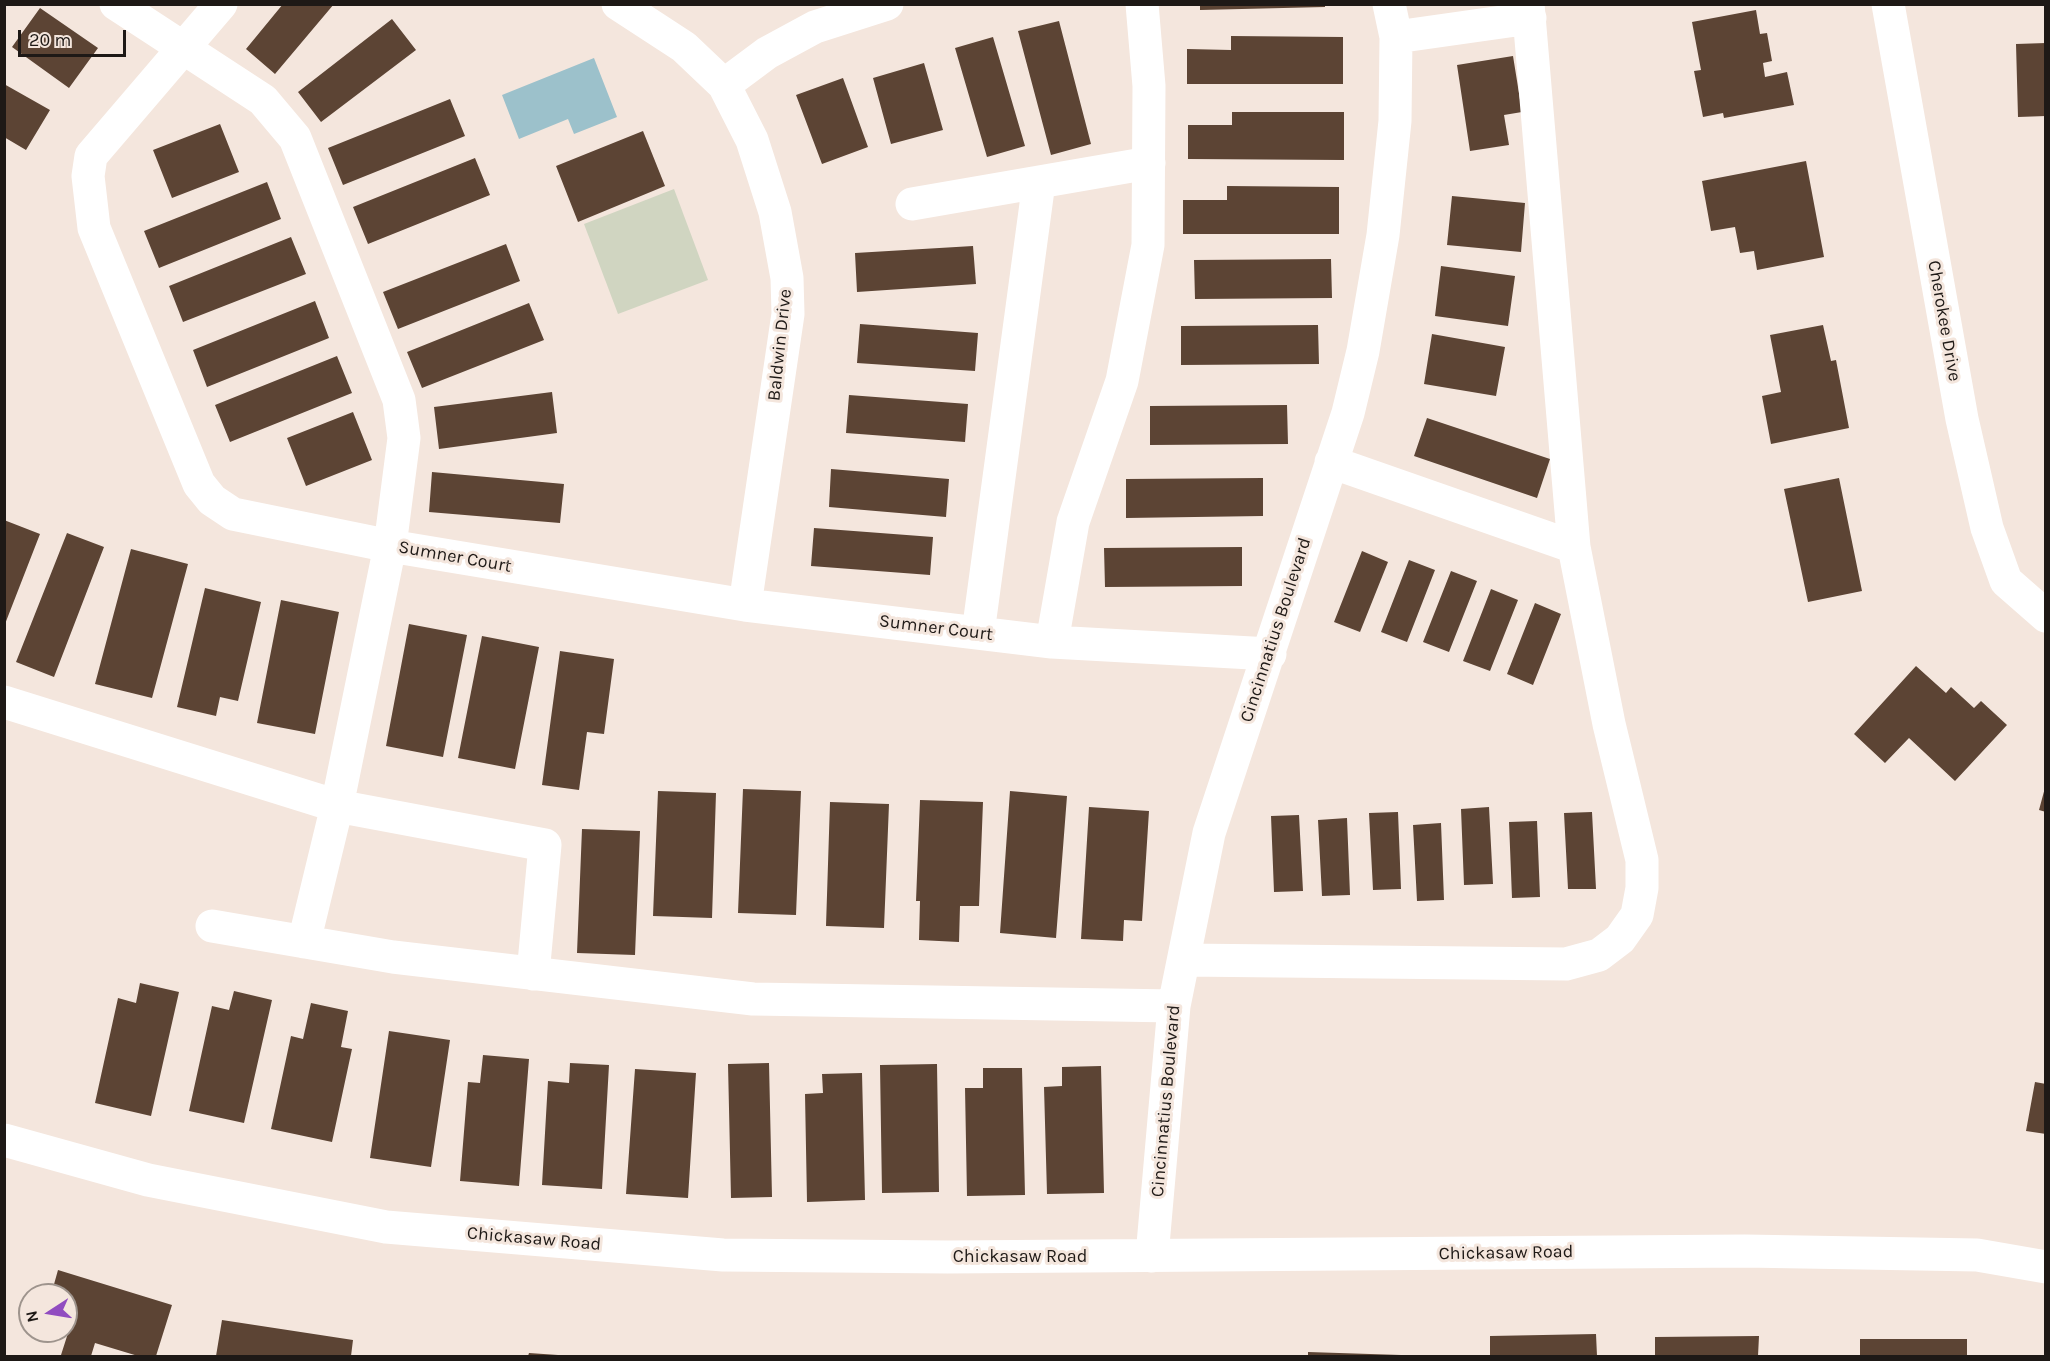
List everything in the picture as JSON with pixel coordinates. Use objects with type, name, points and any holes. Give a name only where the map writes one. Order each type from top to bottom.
[{"type":"street","points":[[116,4],[181,49],[263,100],[295,138],[399,400],[404,438],[390,546],[337,806],[304,942]]},
{"type":"street","name":"Sumner Court","points":[[221,4],[91,156],[89,203],[94,228],[199,484],[212,500],[233,514],[390,546],[745,605],[1052,642],[1270,654]]},
{"type":"street","name":"Baldwin Drive","points":[[618,4],[684,47],[724,85],[752,140],[775,212],[787,278],[788,314],[745,605]]},
{"type":"street","points":[[1052,642],[1073,522],[1122,381],[1148,245],[1149,86],[1142,4]]},
{"type":"street","name":"Cincinnatius Boulevard","points":[[1152,1256],[1174,1006],[1209,833],[1270,654],[1297,561],[1348,413],[1363,351],[1383,235],[1395,122],[1396,37],[1389,4]]},
{"type":"street","name":"Cherokee Drive","points":[[1888,4],[1962,419],[1987,528],[2006,581],[2046,616]]},
{"type":"street","points":[[724,85],[767,53],[815,27],[866,8]]},
{"type":"street","points":[[1184,960],[1566,964],[1599,955],[1620,939],[1637,915],[1642,888],[1642,860],[1609,724],[1574,547],[1529,11],[1396,37]]},
{"type":"street","points":[[912,204],[1149,163]]},
{"type":"street","points":[[978,633],[1039,182]]},
{"type":"street","points":[[1331,462],[1574,547]]},
{"type":"street","points":[[4,702],[337,806],[545,844],[533,974]]},
{"type":"street","points":[[212,926],[393,957],[753,999],[1174,1006]]},
{"type":"street","name":"Chickasaw Road","points":[[4,1140],[148,1180],[386,1227],[723,1255],[1152,1256],[1734,1251],[1977,1255],[2046,1266]]},
{"type":"green space","points":[[674,189],[708,280],[618,314],[584,224]]},
{"type":"water","points":[[594,58],[617,117],[574,134],[568,119],[519,139],[502,95]]},
{"type":"building","points":[[283,4],[334,4],[275,74],[246,49]]},
{"type":"building","points":[[1200,4],[1325,4],[1325,7],[1200,10]]},
{"type":"building","points":[[40,8],[98,48],[69,88],[12,47]]},
{"type":"building","points":[[1756,10],[1760,34],[1767,33],[1772,61],[1763,63],[1765,77],[1787,72],[1794,105],[1724,118],[1723,113],[1703,117],[1694,71],[1701,70],[1692,22]]},
{"type":"building","points":[[392,19],[416,50],[321,122],[298,92]]},
{"type":"building","points":[[1059,21],[1091,144],[1051,155],[1018,31]]},
{"type":"building","points":[[1231,36],[1343,37],[1343,84],[1187,84],[1187,49],[1231,50]]},
{"type":"building","points":[[993,37],[1025,146],[987,157],[955,48]]},
{"type":"building","points":[[2046,43],[2046,116],[2018,117],[2016,44]]},
{"type":"building","points":[[1513,56],[1522,112],[1504,115],[1509,145],[1470,151],[1457,65]]},
{"type":"building","points":[[924,63],[943,130],[891,144],[873,78]]},
{"type":"building","points":[[843,78],[868,147],[822,164],[796,95]]},
{"type":"building","points":[[4,84],[50,110],[26,150],[4,137]]},
{"type":"building","points":[[450,99],[465,136],[343,185],[328,148]]},
{"type":"building","points":[[1232,112],[1344,112],[1344,160],[1188,159],[1188,125],[1232,125]]},
{"type":"building","points":[[220,124],[239,172],[172,198],[153,150]]},
{"type":"building","points":[[643,131],[665,186],[578,222],[556,166]]},
{"type":"building","points":[[475,158],[490,195],[368,244],[353,207]]},
{"type":"building","points":[[1806,161],[1824,257],[1757,270],[1754,251],[1740,253],[1735,227],[1711,231],[1702,181]]},
{"type":"building","points":[[267,182],[281,219],[159,268],[144,231]]},
{"type":"building","points":[[1227,186],[1339,187],[1339,234],[1183,234],[1183,200],[1227,200]]},
{"type":"building","points":[[1452,196],[1525,203],[1521,252],[1447,245]]},
{"type":"building","points":[[291,237],[306,274],[183,322],[169,286]]},
{"type":"building","points":[[506,244],[520,281],[398,329],[383,292]]},
{"type":"building","points":[[973,246],[976,284],[857,292],[855,253]]},
{"type":"building","points":[[1331,259],[1332,298],[1195,299],[1194,260]]},
{"type":"building","points":[[1441,266],[1515,276],[1508,326],[1435,316]]},
{"type":"building","points":[[315,301],[329,338],[207,387],[193,350]]},
{"type":"building","points":[[529,303],[544,340],[422,388],[407,352]]},
{"type":"building","points":[[860,324],[978,333],[975,371],[857,363]]},
{"type":"building","points":[[1318,325],[1319,364],[1181,365],[1181,326]]},
{"type":"building","points":[[1823,325],[1831,361],[1836,360],[1849,428],[1771,444],[1762,396],[1781,392],[1770,335]]},
{"type":"building","points":[[1432,334],[1505,347],[1496,396],[1424,384]]},
{"type":"building","points":[[337,356],[352,393],[230,442],[215,405]]},
{"type":"building","points":[[552,392],[557,433],[439,449],[434,407]]},
{"type":"building","points":[[849,395],[968,404],[965,442],[846,433]]},
{"type":"building","points":[[1287,405],[1288,444],[1150,445],[1150,406]]},
{"type":"building","points":[[353,412],[372,460],[306,486],[287,438]]},
{"type":"building","points":[[1427,418],[1550,459],[1537,498],[1414,456]]},
{"type":"building","points":[[831,469],[949,479],[946,517],[829,507]]},
{"type":"building","points":[[432,472],[564,484],[560,523],[429,512]]},
{"type":"building","points":[[1263,478],[1263,516],[1126,518],[1126,479]]},
{"type":"building","points":[[1839,478],[1862,591],[1808,602],[1784,489]]},
{"type":"building","points":[[4,520],[40,534],[5,624],[4,624]]},
{"type":"building","points":[[814,528],[933,537],[930,575],[811,566]]},
{"type":"building","points":[[67,533],[104,547],[54,677],[16,662]]},
{"type":"building","points":[[1242,547],[1242,586],[1105,587],[1104,548]]},
{"type":"building","points":[[131,549],[188,564],[152,698],[95,684]]},
{"type":"building","points":[[1362,551],[1388,562],[1360,632],[1334,622]]},
{"type":"building","points":[[1409,560],[1435,570],[1407,642],[1381,632]]},
{"type":"building","points":[[1451,571],[1477,581],[1449,652],[1423,642]]},
{"type":"building","points":[[205,588],[261,602],[238,701],[220,697],[216,716],[177,707]]},
{"type":"building","points":[[1491,589],[1518,600],[1490,671],[1463,661]]},
{"type":"building","points":[[281,600],[339,612],[315,734],[257,723]]},
{"type":"building","points":[[1535,603],[1561,614],[1533,685],[1507,674]]},
{"type":"building","points":[[409,624],[467,635],[443,757],[386,746]]},
{"type":"building","points":[[482,636],[539,647],[515,769],[458,758]]},
{"type":"building","points":[[560,651],[614,659],[604,734],[587,732],[579,790],[542,785]]},
{"type":"building","points":[[1916,666],[1946,693],[1951,687],[1974,708],[1981,701],[2007,725],[1955,781],[1909,738],[1885,763],[1854,734]]},
{"type":"building","points":[[2046,784],[2046,812],[2039,810]]},
{"type":"building","points":[[743,789],[801,791],[796,915],[738,913]]},
{"type":"building","points":[[658,791],[716,793],[712,918],[653,916]]},
{"type":"building","points":[[1010,791],[1067,796],[1056,938],[1000,933]]},
{"type":"building","points":[[920,800],[983,802],[979,906],[960,906],[959,942],[919,940],[920,901],[916,901]]},
{"type":"building","points":[[830,802],[889,804],[884,928],[826,926]]},
{"type":"building","points":[[1089,807],[1149,811],[1142,921],[1124,920],[1123,941],[1081,939]]},
{"type":"building","points":[[1489,807],[1493,884],[1464,885],[1461,809]]},
{"type":"building","points":[[1398,812],[1401,889],[1373,890],[1369,813]]},
{"type":"building","points":[[1592,812],[1596,889],[1568,889],[1564,813]]},
{"type":"building","points":[[1299,815],[1303,891],[1274,892],[1271,816]]},
{"type":"building","points":[[1347,818],[1350,895],[1322,896],[1318,820]]},
{"type":"building","points":[[1537,821],[1540,897],[1512,898],[1509,822]]},
{"type":"building","points":[[1441,823],[1444,900],[1417,901],[1413,825]]},
{"type":"building","points":[[582,829],[640,831],[635,955],[577,953]]},
{"type":"building","points":[[140,983],[179,992],[151,1116],[95,1103],[118,998],[136,1003]]},
{"type":"building","points":[[234,991],[272,1000],[244,1123],[189,1111],[212,1006],[229,1010]]},
{"type":"building","points":[[311,1003],[348,1011],[341,1047],[352,1049],[332,1142],[271,1129],[291,1036],[303,1039]]},
{"type":"building","points":[[389,1031],[450,1040],[431,1167],[370,1158]]},
{"type":"building","points":[[483,1055],[529,1059],[519,1186],[460,1181],[468,1082],[480,1083]]},
{"type":"building","points":[[570,1063],[609,1065],[602,1189],[542,1185],[548,1081],[569,1083]]},
{"type":"building","points":[[769,1063],[772,1197],[731,1198],[728,1064]]},
{"type":"building","points":[[937,1064],[939,1192],[882,1193],[880,1065]]},
{"type":"building","points":[[1101,1066],[1104,1193],[1047,1194],[1044,1087],[1062,1086],[1062,1067]]},
{"type":"building","points":[[983,1068],[1022,1068],[1025,1195],[967,1196],[965,1088],[983,1088]]},
{"type":"building","points":[[635,1069],[696,1073],[688,1198],[626,1194]]},
{"type":"building","points":[[862,1073],[865,1200],[807,1202],[805,1094],[823,1093],[822,1074]]},
{"type":"building","points":[[2035,1082],[2046,1084],[2046,1134],[2026,1131]]},
{"type":"building","points":[[58,1270],[172,1305],[156,1356],[138,1356],[95,1343],[91,1356],[61,1355],[65,1343],[78,1343],[78,1283],[54,1283]]},
{"type":"building","points":[[222,1320],[353,1340],[351,1356],[216,1356]]},
{"type":"building","points":[[1596,1334],[1597,1356],[1490,1356],[1490,1336]]},
{"type":"building","points":[[1759,1336],[1758,1356],[1655,1356],[1655,1337]]},
{"type":"building","points":[[1860,1339],[1967,1339],[1967,1356],[1860,1356]]},
{"type":"building","points":[[1308,1352],[1401,1355],[1401,1356],[1308,1356]]},
{"type":"building","points":[[529,1353],[558,1355],[558,1356],[528,1356]]}]
